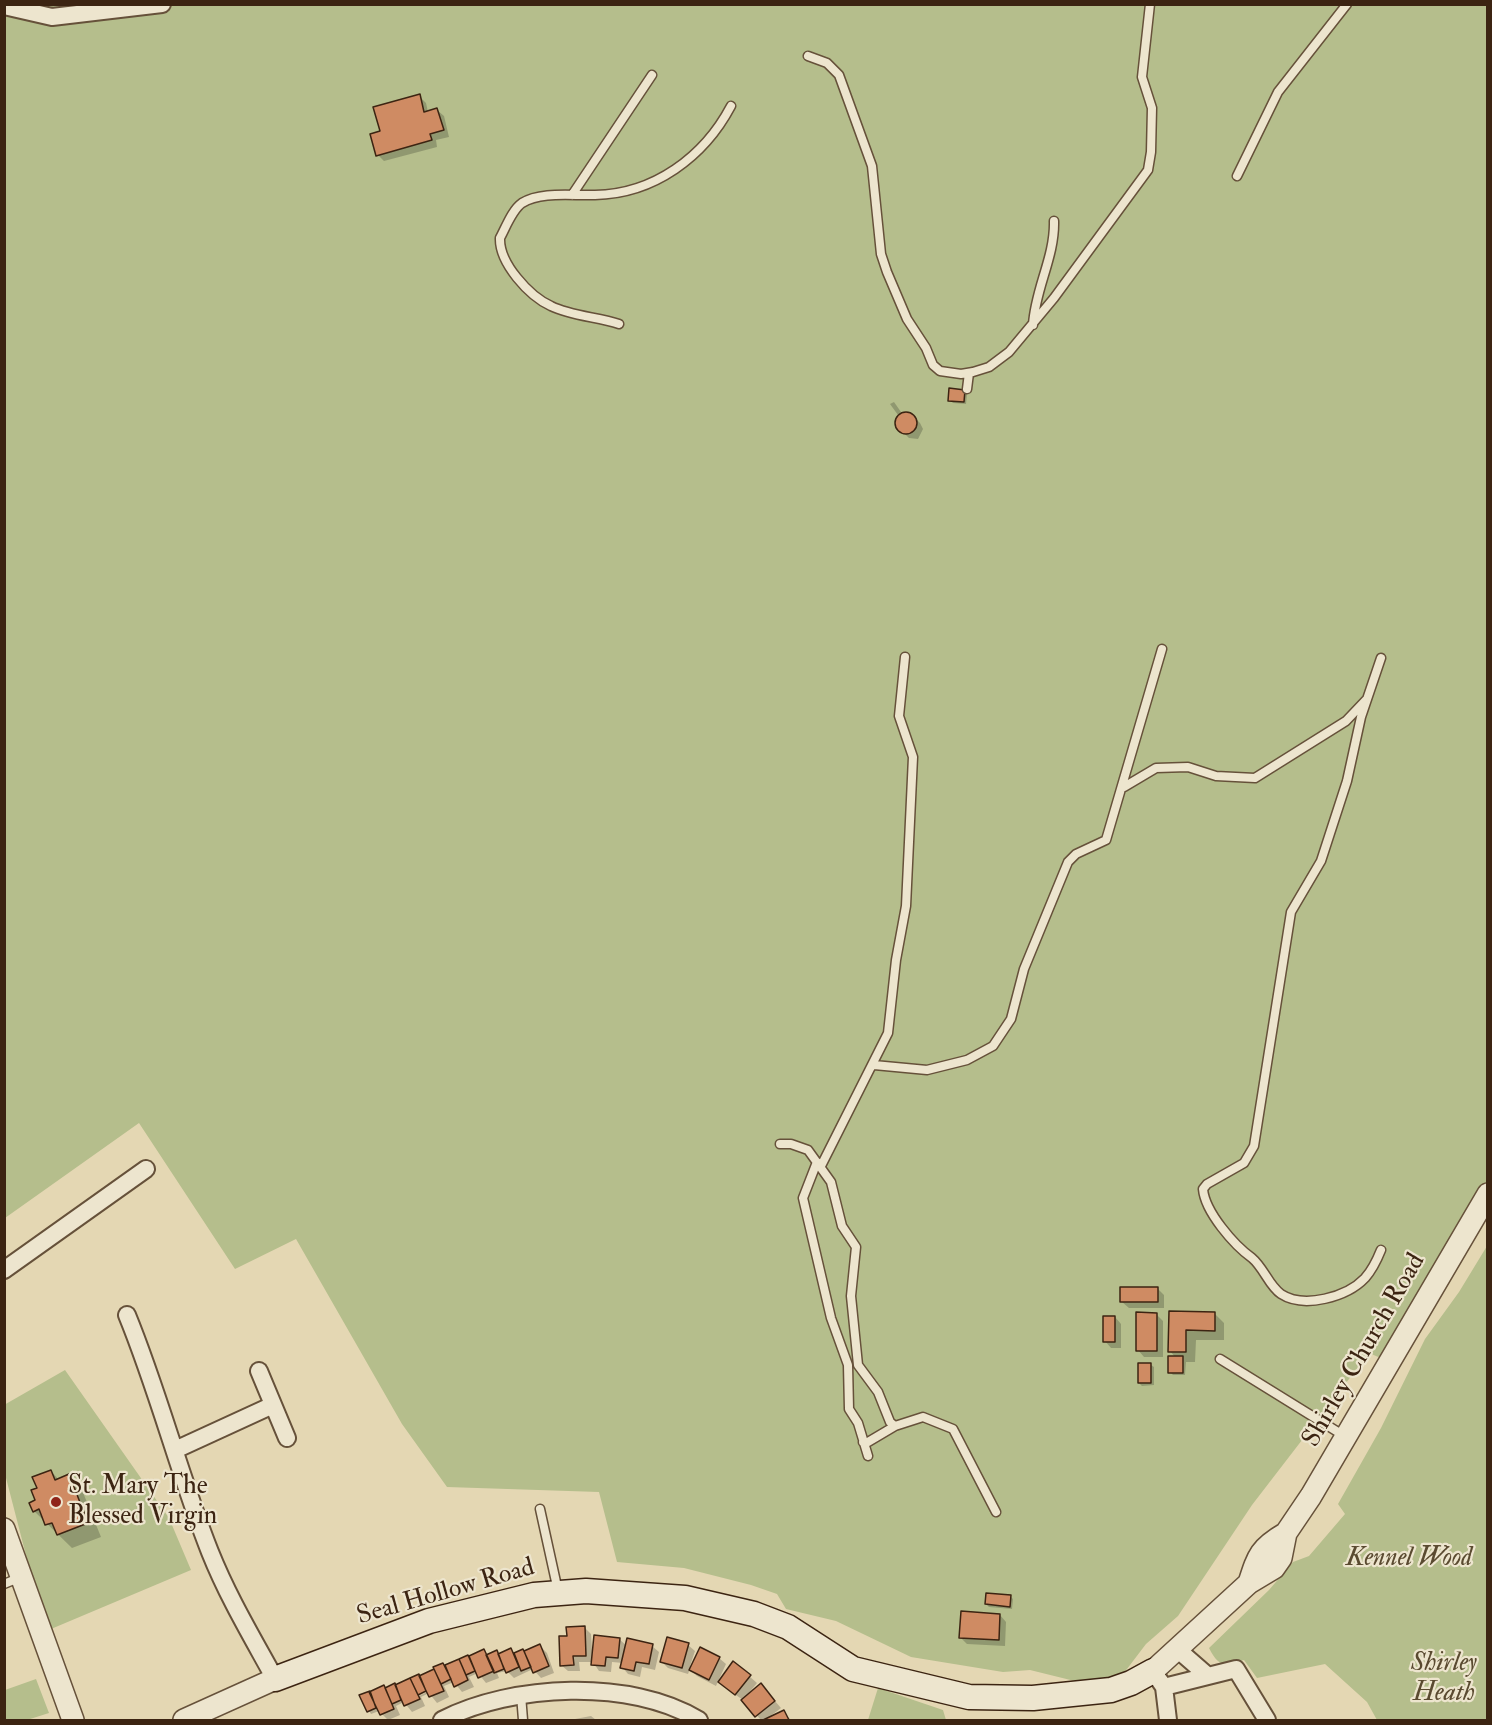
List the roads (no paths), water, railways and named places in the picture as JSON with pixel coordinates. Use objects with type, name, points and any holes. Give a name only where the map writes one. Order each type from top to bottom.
[{"type":"main road","name":"Seal Hollow Road","points":[[274,1679],[429,1621],[509,1600],[558,1591],[685,1598],[754,1614],[788,1626],[853,1669],[969,1697],[1033,1698],[1111,1690],[1131,1683],[1158,1679]]},
{"type":"street","points":[[4,6],[52,17],[162,4]]},
{"type":"street","points":[[4,1270],[146,1169]]},
{"type":"street","name":"Shirley Church Road","points":[[1158,1679],[1177,1649],[1250,1583],[1258,1554],[1267,1544],[1286,1533],[1346,1437],[1488,1194]]},
{"type":"street","points":[[127,1315],[155,1384],[210,1553],[234,1608],[274,1679],[184,1720]]},
{"type":"street","points":[[259,1371],[287,1438]]},
{"type":"street","points":[[175,1450],[273,1405]]},
{"type":"street","points":[[4,1529],[13,1580],[73,1720]]},
{"type":"street","points":[[1177,1649],[1208,1676]]},
{"type":"street","points":[[1168,1720],[1158,1679],[1208,1676],[1236,1669],[1268,1720]]},
{"type":"street","points":[[442,1720],[497,1699],[574,1691],[626,1695],[687,1713],[699,1720]]},
{"type":"lane","points":[[808,56],[827,63],[839,75],[856,119],[872,166],[881,254],[907,319],[926,348],[933,365],[940,371],[969,373],[998,361],[1033,325],[1148,170],[1151,152],[1152,108],[1142,77],[1150,4]]},
{"type":"lane","points":[[1238,176],[1278,92],[1347,4]]},
{"type":"lane","points":[[572,195],[652,75]]},
{"type":"lane","points":[[619,324],[552,307],[538,297],[504,259],[500,238],[519,205],[546,196],[625,193],[656,181],[707,143],[731,106]]},
{"type":"lane","points":[[1033,325],[1034,310],[1055,239],[1054,220]]},
{"type":"lane","points":[[967,389],[969,373]]},
{"type":"lane","points":[[874,1065],[927,1070],[967,1060],[993,1046],[1011,1019],[1024,969],[1064,870],[1076,854],[1106,840],[1124,787],[1162,649]]},
{"type":"lane","points":[[868,1456],[849,1409],[848,1365],[831,1318],[803,1198],[819,1164],[874,1065],[888,1033],[896,960],[906,906],[913,757],[900,716],[905,657]]},
{"type":"lane","points":[[1380,658],[1361,717],[1347,781],[1321,861],[1291,912],[1254,1146],[1244,1163],[1207,1184],[1203,1189],[1210,1209],[1236,1247],[1262,1269],[1276,1290],[1290,1298],[1303,1301],[1317,1300],[1351,1289],[1373,1268],[1381,1250]]},
{"type":"lane","points":[[1124,787],[1156,768],[1188,767],[1216,776],[1255,778],[1346,721],[1368,697]]},
{"type":"lane","points":[[780,1144],[791,1144],[808,1150],[819,1164],[834,1192],[842,1226],[856,1247],[851,1296],[858,1365],[878,1392],[890,1422],[896,1426]]},
{"type":"lane","points":[[1220,1359],[1346,1437]]},
{"type":"lane","points":[[863,1442],[868,1442],[896,1426],[923,1417],[953,1429],[996,1512]]},
{"type":"lane","points":[[540,1509],[558,1591]]},
{"type":"lane","points":[[521,1695],[523,1720]]},
{"type":"place","name":"St. Mary The Blessed Virgin","points":[[56,1502]]},
{"type":"park label","name":"Kennel Wood","points":[[1409,1559]]},
{"type":"park label","name":"Shirley Heath","points":[[1444,1678]]}]
